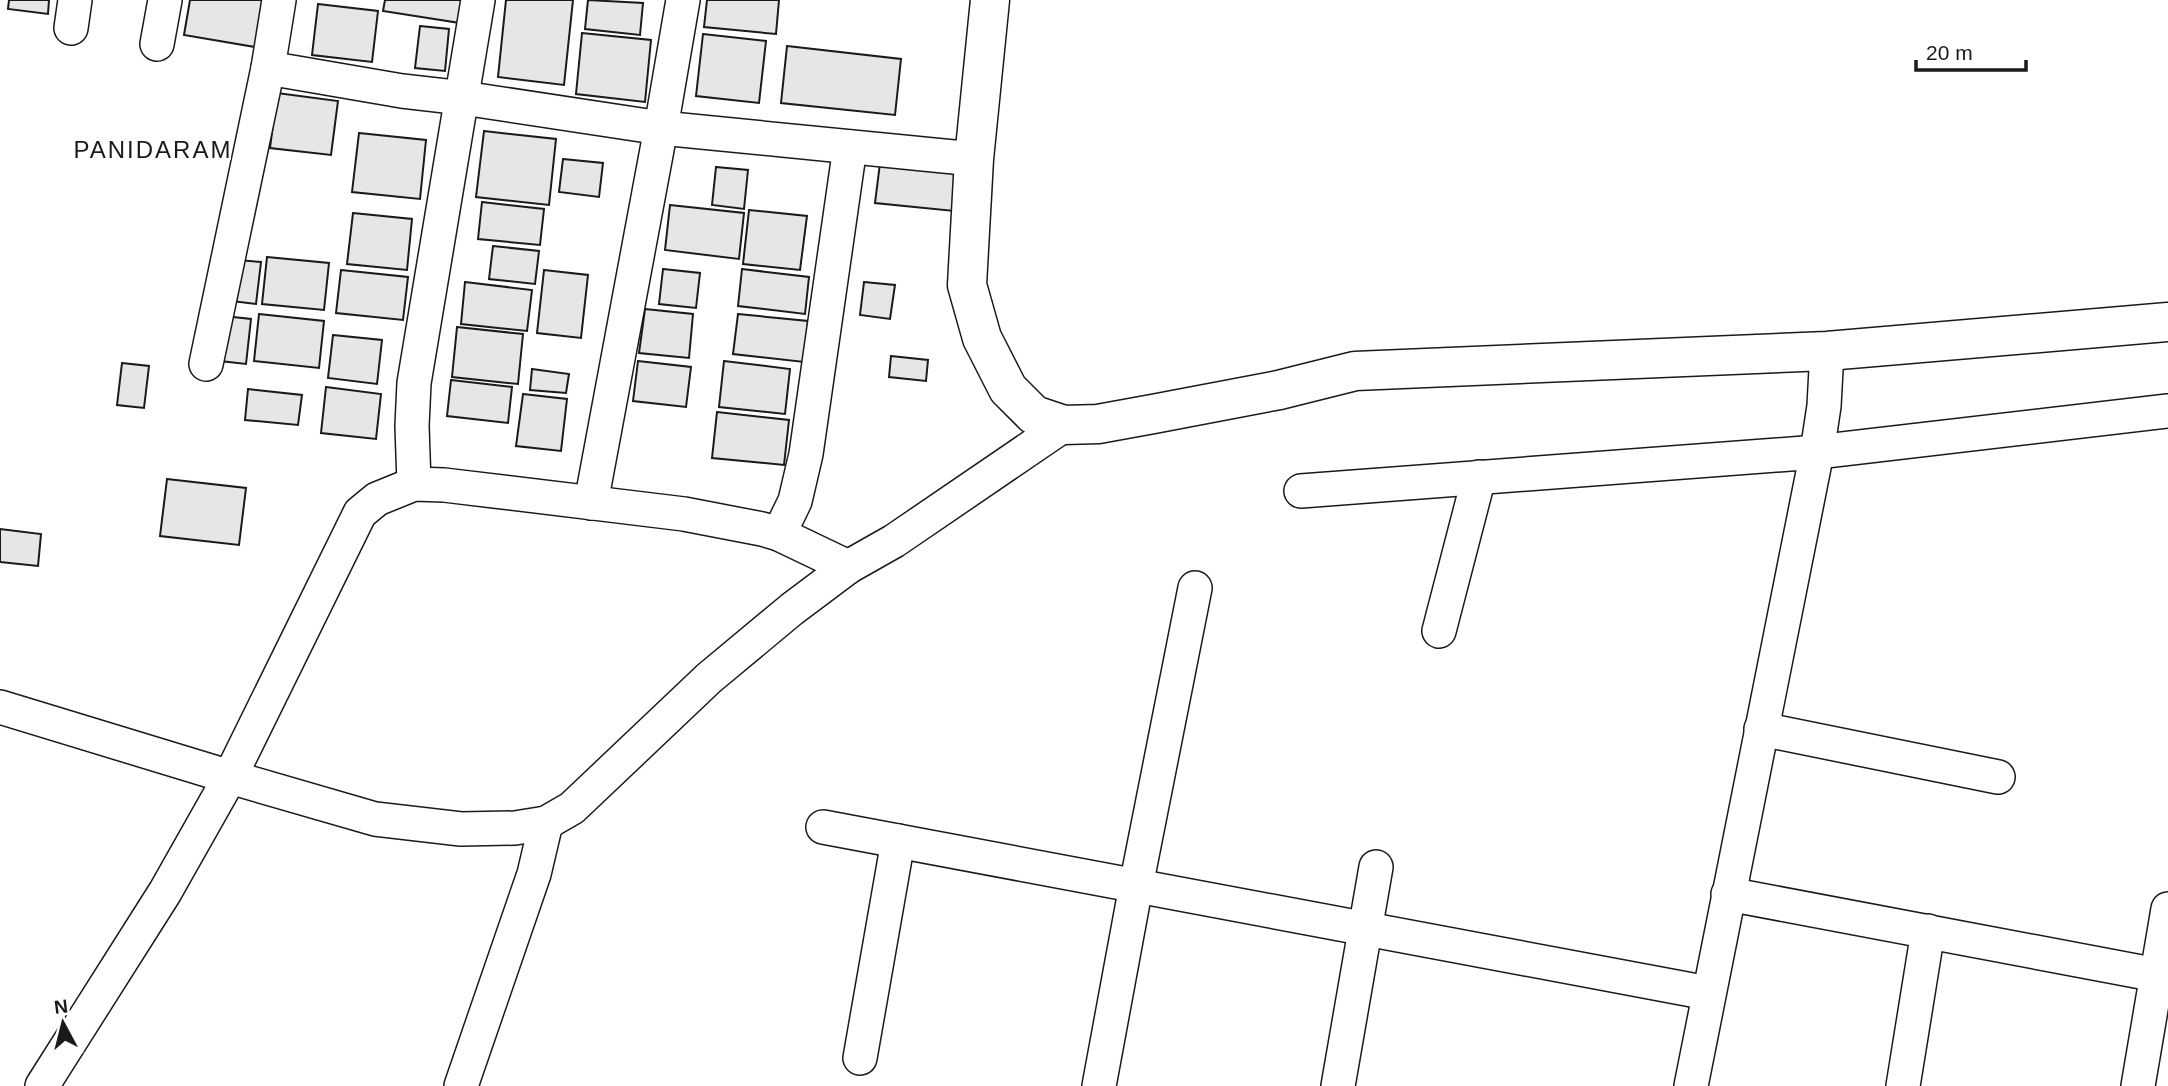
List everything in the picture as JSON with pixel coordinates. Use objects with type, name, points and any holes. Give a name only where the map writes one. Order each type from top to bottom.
[{"type":"main road","points":[[990,0],[974,159],[967,285],[982,338],[1009,389],[1034,415],[1064,425],[1098,424],[1166,412],[1279,390],[1355,370],[1827,351],[2168,322]]},
{"type":"street","points":[[157,44],[165,0]]},
{"type":"street","points":[[206,364],[268,68],[279,0]]},
{"type":"street","points":[[414,484],[414,383],[478,0]]},
{"type":"street","points":[[591,503],[661,128],[682,0]]},
{"type":"street","points":[[268,68],[402,91],[661,128],[974,159]]},
{"type":"street","points":[[779,534],[795,501],[806,454],[850,147]]},
{"type":"street","points":[[1691,1086],[1817,453],[1824,406],[1827,351]]},
{"type":"street","points":[[1301,491],[1817,453],[2168,411]]},
{"type":"street","points":[[0,707],[375,819],[461,829],[515,828],[545,823],[572,808],[709,678],[792,609],[848,567],[894,541],[1064,425]]},
{"type":"street","points":[[1439,631],[1479,477]]},
{"type":"street","points":[[42,1086],[134,942],[230,777],[360,513],[377,499],[414,484],[444,485],[684,514],[779,534],[848,567]]},
{"type":"street","points":[[1099,1086],[1195,588]]},
{"type":"street","points":[[1761,729],[1998,777]]},
{"type":"street","points":[[461,1086],[534,874],[545,823]]},
{"type":"street","points":[[823,827],[1708,993]]},
{"type":"street","points":[[860,1058],[898,841]]},
{"type":"street","points":[[1338,1086],[1376,867]]},
{"type":"street","points":[[1728,894],[2162,976]]},
{"type":"street","points":[[2138,1086],[2162,976],[2168,909]]},
{"type":"street","points":[[1903,1086],[1928,932]]},
{"type":"building","points":[[9,0],[49,0],[48,14],[8,9]]},
{"type":"building","points":[[190,0],[263,0],[255,47],[184,35]]},
{"type":"building","points":[[385,0],[464,0],[460,23],[383,11]]},
{"type":"building","points":[[506,0],[573,0],[564,85],[498,77]]},
{"type":"building","points":[[588,0],[643,3],[640,35],[585,29]]},
{"type":"building","points":[[707,0],[779,0],[776,34],[704,27]]},
{"type":"building","points":[[318,4],[378,11],[372,62],[312,55]]},
{"type":"building","points":[[420,26],[449,29],[445,71],[415,68]]},
{"type":"building","points":[[582,33],[651,40],[645,102],[576,94]]},
{"type":"building","points":[[703,34],[766,41],[759,103],[696,96]]},
{"type":"building","points":[[787,46],[901,59],[895,115],[781,103]]},
{"type":"building","points":[[277,93],[338,101],[331,155],[270,148]]},
{"type":"building","points":[[484,131],[556,139],[549,205],[476,197]]},
{"type":"building","points":[[359,133],[426,140],[420,199],[352,192]]},
{"type":"building","points":[[563,159],[603,163],[599,197],[559,192]]},
{"type":"building","points":[[880,163],[958,172],[954,211],[875,203]]},
{"type":"building","points":[[716,167],[748,170],[744,209],[712,205]]},
{"type":"building","points":[[482,202],[544,209],[540,245],[478,239]]},
{"type":"building","points":[[670,205],[744,213],[739,259],[665,250]]},
{"type":"building","points":[[749,210],[807,216],[800,270],[743,264]]},
{"type":"building","points":[[353,213],[412,219],[407,270],[347,264]]},
{"type":"building","points":[[493,246],[539,251],[535,284],[489,279]]},
{"type":"building","points":[[267,257],[329,263],[324,310],[262,304]]},
{"type":"building","points":[[236,260],[261,262],[256,304],[231,301]]},
{"type":"building","points":[[663,269],[700,273],[696,308],[659,304]]},
{"type":"building","points":[[742,269],[809,277],[805,314],[738,306]]},
{"type":"building","points":[[341,270],[408,277],[403,320],[336,313]]},
{"type":"building","points":[[544,270],[588,275],[581,338],[537,333]]},
{"type":"building","points":[[465,282],[532,290],[527,331],[461,324]]},
{"type":"building","points":[[864,282],[895,285],[890,319],[860,315]]},
{"type":"building","points":[[645,309],[693,314],[689,358],[639,353]]},
{"type":"building","points":[[259,314],[324,321],[319,368],[254,361]]},
{"type":"building","points":[[738,314],[808,321],[804,362],[733,354]]},
{"type":"building","points":[[224,316],[251,319],[246,364],[220,361]]},
{"type":"building","points":[[457,327],[523,334],[518,384],[452,377]]},
{"type":"building","points":[[333,335],[382,340],[377,384],[328,378]]},
{"type":"building","points":[[891,356],[928,360],[926,381],[889,377]]},
{"type":"building","points":[[638,361],[691,367],[686,407],[633,401]]},
{"type":"building","points":[[724,361],[790,369],[785,414],[719,407]]},
{"type":"building","points":[[122,363],[149,366],[144,408],[117,405]]},
{"type":"building","points":[[532,369],[569,374],[566,393],[530,390]]},
{"type":"building","points":[[451,380],[512,387],[508,423],[447,416]]},
{"type":"building","points":[[326,387],[381,394],[376,439],[321,433]]},
{"type":"building","points":[[248,389],[302,395],[298,425],[245,420]]},
{"type":"building","points":[[523,394],[567,399],[561,451],[516,446]]},
{"type":"building","points":[[717,412],[789,420],[784,465],[712,458]]},
{"type":"building","points":[[167,479],[246,488],[239,545],[160,536]]},
{"type":"building","points":[[0,529],[41,534],[38,566],[0,562]]},
{"type":"district","name":"PANIDARAM","points":[[153,149]]}]
